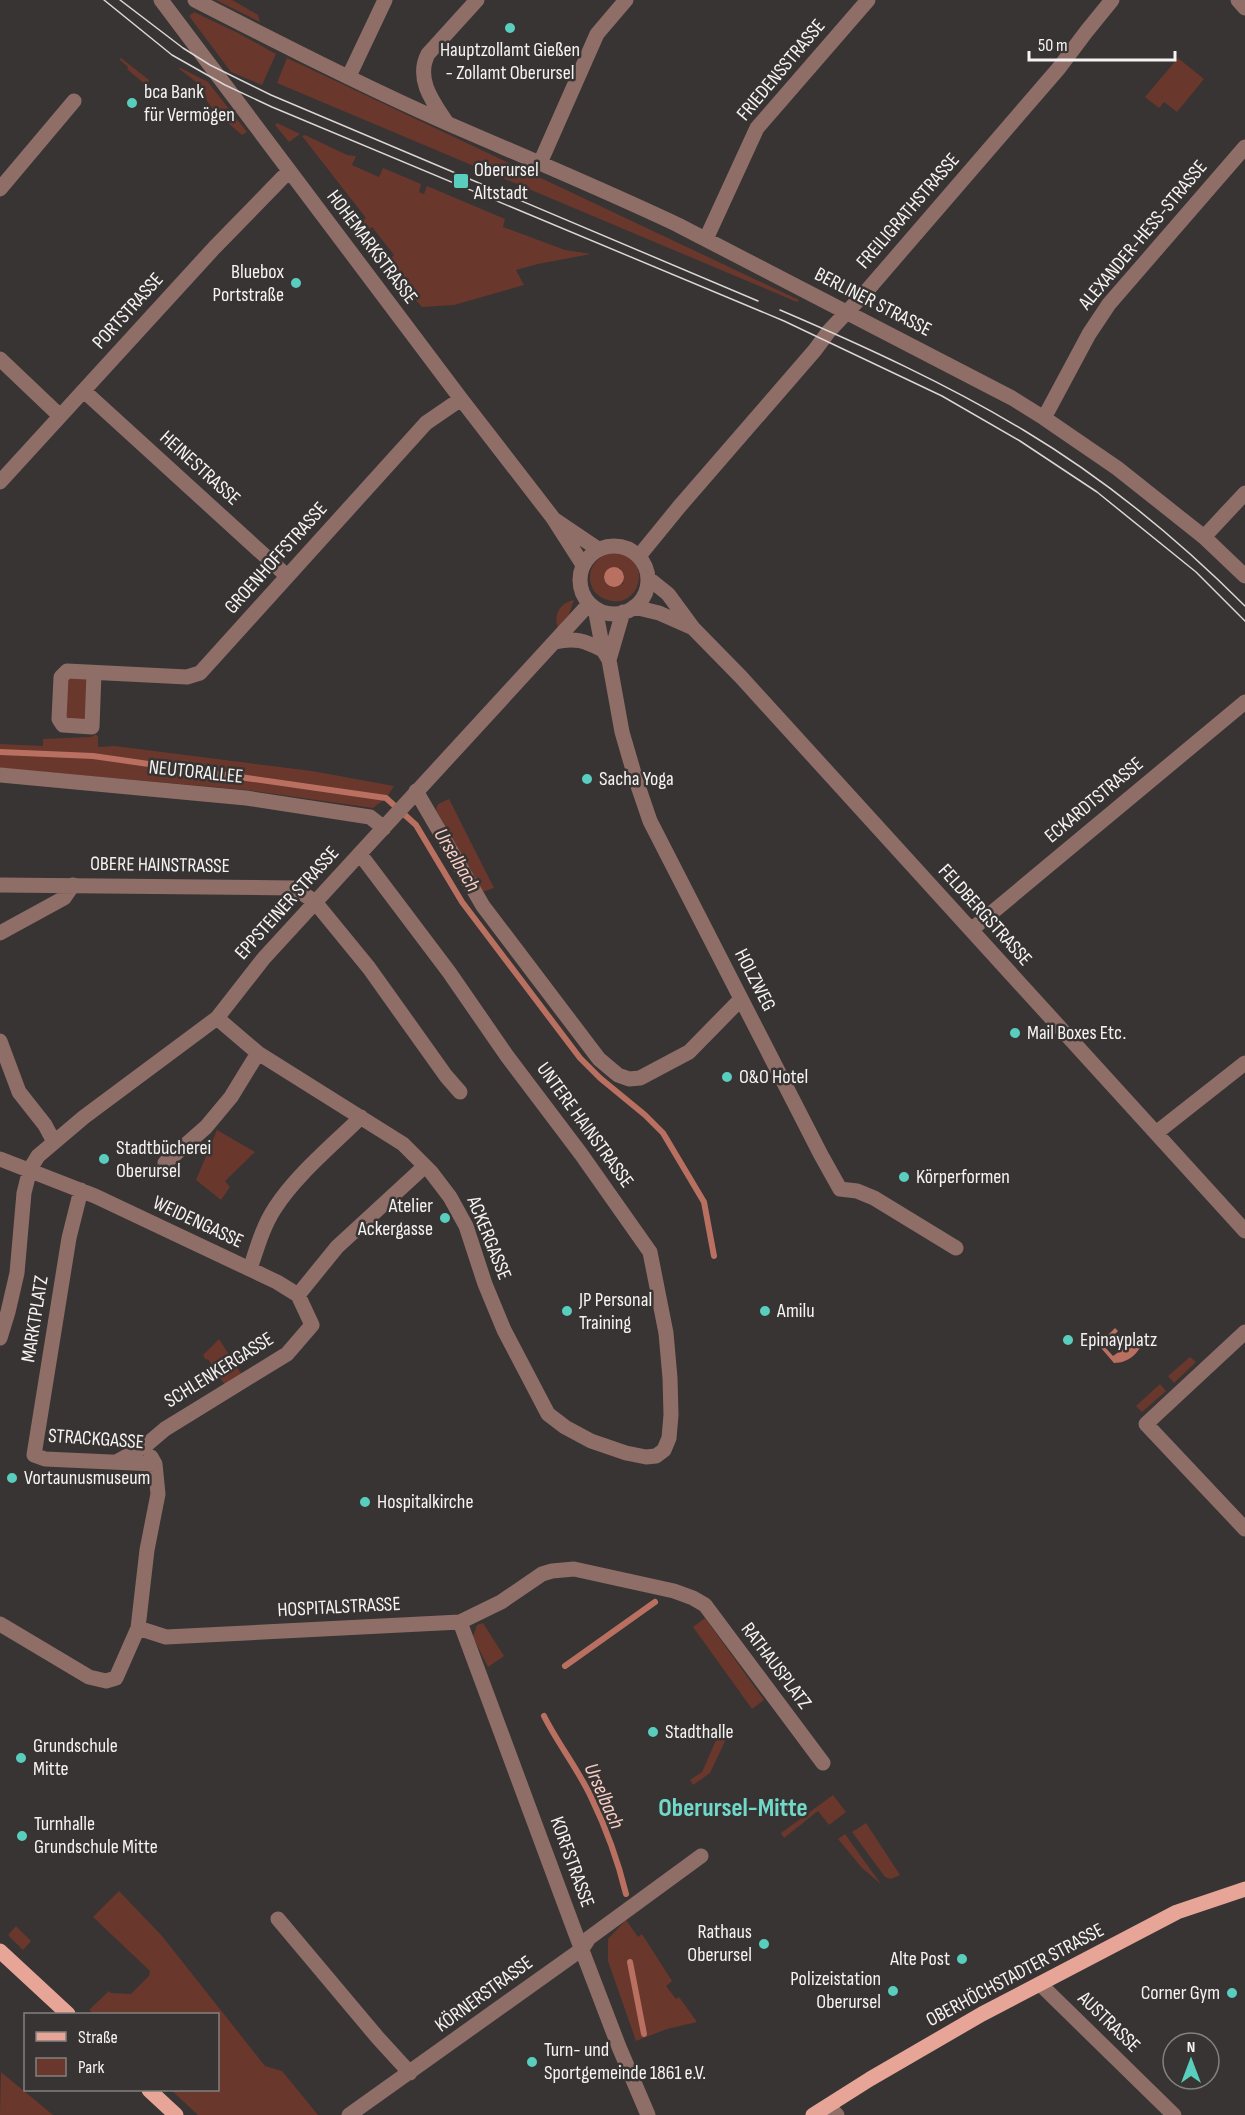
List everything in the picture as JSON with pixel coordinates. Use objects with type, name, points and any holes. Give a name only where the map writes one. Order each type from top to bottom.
[{"type":"main road","name":"OBERHÖCHSTADTER STRASSE","points":[[813,2115],[832,2110],[892,2066],[1177,1912],[1245,1889]]},
{"type":"main road","points":[[0,1951],[67,2013]]},
{"type":"main road","points":[[150,2091],[176,2115]]},
{"type":"street","name":"HOHEMARKSTRASSE","points":[[161,0],[553,518]]},
{"type":"street","name":"BERLINER STRASSE","points":[[195,0],[447,123],[621,198],[706,239],[1012,398],[1117,468],[1204,537],[1245,576]]},
{"type":"street","points":[[349,76],[385,0]]},
{"type":"street","points":[[447,123],[425,85],[423,65],[428,54],[477,0]]},
{"type":"street","points":[[540,163],[597,34],[626,0]]},
{"type":"street","name":"FRIEDENSSTRASSE","points":[[706,239],[757,128],[868,0]]},
{"type":"street","name":"FREILIGRATHSTRASSE","points":[[639,556],[1059,68],[1112,0]]},
{"type":"street","points":[[1238,0],[1245,8]]},
{"type":"street","points":[[0,189],[74,100]]},
{"type":"street","name":"ALEXANDER-HESS-STRASSE","points":[[1044,418],[1089,334],[1109,304],[1245,147]]},
{"type":"street","name":"PORTSTRASSE","points":[[0,482],[214,248],[289,171]]},
{"type":"street","points":[[0,359],[60,416]]},
{"type":"street","name":"HEINESTRASSE","points":[[84,391],[287,576]]},
{"type":"street","name":"GROENHOFFSTRASSE","points":[[94,673],[187,677],[200,673],[426,423],[461,399]]},
{"type":"street","points":[[1204,537],[1245,493]]},
{"type":"street","points":[[553,518],[598,549]]},
{"type":"street","points":[[553,518],[583,565]]},
{"type":"street","points":[[620,546],[630,549],[639,556],[644,563],[648,578],[644,596],[629,610],[604,612],[592,606],[581,589],[580,581],[583,565],[589,556],[598,549],[620,546]]},
{"type":"street","name":"FELDBERGSTRASSE","points":[[648,578],[668,594],[693,628],[741,677],[1245,1231]]},
{"type":"street","name":"EPPSTEINER STRASSE","points":[[30,1169],[38,1156],[54,1142],[216,1017],[264,958],[416,791],[555,642],[592,606]]},
{"type":"street","name":"HOLZWEG","points":[[592,606],[606,655],[622,732],[650,821],[840,1189],[857,1191],[874,1198],[956,1248]]},
{"type":"street","name":"FELDBERGSTRASSE","points":[[629,610],[659,613],[693,628]]},
{"type":"street","name":"HOLZWEG","points":[[606,655],[629,610]]},
{"type":"street","points":[[555,642],[569,639],[587,642],[606,655]]},
{"type":"street","name":"ECKARDTSTRASSE","points":[[971,930],[1245,702]]},
{"type":"street","name":"NEUTORALLEE","points":[[0,775],[246,798],[370,817],[394,817]]},
{"type":"street","points":[[416,791],[483,906],[599,1059],[618,1075],[629,1079],[640,1078],[689,1052],[741,999]]},
{"type":"street","name":"UNTERE HAINSTRASSE","points":[[360,854],[449,972],[507,1056],[581,1154],[650,1252],[666,1333],[670,1378],[671,1415],[669,1438],[664,1450],[656,1456],[646,1457],[626,1453],[591,1441],[565,1427],[548,1414]]},
{"type":"street","name":"OBERE HAINSTRASSE","points":[[0,885],[295,888],[315,902]]},
{"type":"street","points":[[0,933],[64,898],[73,885]]},
{"type":"street","points":[[315,902],[369,968],[446,1076],[460,1092]]},
{"type":"street","name":"ACKERGASSE","points":[[216,1017],[258,1053],[403,1144],[425,1166],[450,1197],[466,1226],[485,1284],[504,1330],[548,1414]]},
{"type":"street","points":[[0,1041],[19,1092],[45,1125],[54,1142]]},
{"type":"street","points":[[165,1163],[206,1127],[231,1096],[258,1053]]},
{"type":"street","points":[[1156,1133],[1245,1063]]},
{"type":"street","name":"WEIDENGASSE","points":[[250,1269],[264,1228],[288,1190],[361,1117]]},
{"type":"street","name":"WEIDENGASSE","points":[[0,1159],[81,1190],[250,1269],[298,1295]]},
{"type":"street","points":[[298,1295],[337,1248],[425,1166]]},
{"type":"street","name":"MARKTPLATZ","points":[[0,1338],[16,1273],[24,1193],[30,1169]]},
{"type":"street","name":"MARKTPLATZ","points":[[34,1455],[69,1238],[81,1190]]},
{"type":"street","name":"SCHLENKERGASSE","points":[[118,1461],[145,1446],[165,1429],[287,1354],[312,1325],[298,1295]]},
{"type":"street","points":[[1245,1332],[1146,1424],[1245,1530]]},
{"type":"street","points":[[0,1624],[89,1677],[106,1681],[116,1678],[138,1628],[147,1550],[158,1494],[155,1464],[145,1446]]},
{"type":"street","name":"STRACKGASSE","points":[[34,1455],[45,1459],[155,1464]]},
{"type":"street","name":"HOSPITALSTRASSE","points":[[138,1628],[166,1637],[460,1622],[501,1602],[542,1574],[574,1569],[674,1591],[693,1598]]},
{"type":"street","name":"RATHAUSPLATZ","points":[[693,1598],[705,1605],[823,1763]]},
{"type":"street","name":"KORFSTRASSE","points":[[460,1622],[619,2047],[648,2115]]},
{"type":"street","points":[[582,1949],[589,1938],[701,1856]]},
{"type":"street","points":[[278,1919],[378,2038],[411,2073]]},
{"type":"street","name":"KÖRNERSTRASSE","points":[[349,2115],[582,1949]]},
{"type":"street","name":"AUSTRASSE","points":[[1040,1984],[1174,2115]]},
{"type":"green space","points":[[216,0],[232,0],[258,15],[260,22]]},
{"type":"green space","points":[[194,12],[276,54],[262,85],[231,72],[189,16]]},
{"type":"green space","points":[[121,58],[149,80],[147,86],[127,69],[128,67],[119,59]]},
{"type":"green space","points":[[287,58],[799,300],[797,302],[277,83]]},
{"type":"green space","points":[[1178,58],[1204,79],[1177,112],[1164,102],[1159,108],[1145,97]]},
{"type":"green space","points":[[178,68],[208,82],[247,132],[242,135],[214,111],[207,101],[204,88]]},
{"type":"green space","points":[[277,123],[300,134],[289,142],[275,125]]},
{"type":"green space","points":[[305,135],[347,155],[356,156],[352,165],[379,177],[383,168],[421,184],[419,192],[424,194],[427,186],[505,219],[503,227],[565,250],[591,254],[516,270],[524,285],[454,305],[422,307],[384,264],[394,255],[372,227],[361,234],[355,227],[366,218],[302,136]]},
{"type":"green space","points":[[613,552],[627,556],[635,563],[639,573],[638,583],[634,592],[627,599],[617,601],[605,599],[593,589],[590,581],[591,570],[597,560]],"holes":[[[620,568],[624,574],[623,584],[604,581],[605,573]]]},
{"type":"green space","points":[[574,600],[569,614],[558,628],[556,618],[561,606]]},
{"type":"green space","points":[[69,677],[88,678],[87,722],[67,720],[65,717],[66,680]]},
{"type":"green space","points":[[96,734],[98,747],[115,746],[312,771],[394,786],[386,798],[373,808],[247,790],[0,768],[0,744],[43,746],[43,739],[91,737]]},
{"type":"green space","points":[[449,799],[494,888],[482,892],[436,810],[438,804]]},
{"type":"green space","points":[[217,1130],[255,1152],[225,1181],[230,1187],[221,1200],[196,1180]]},
{"type":"green space","points":[[219,1339],[242,1375],[225,1385],[203,1355]]},
{"type":"green space","points":[[1190,1357],[1196,1362],[1174,1383],[1168,1376]]},
{"type":"green space","points":[[1160,1384],[1166,1391],[1142,1412],[1136,1406]]},
{"type":"green space","points":[[705,1618],[764,1700],[752,1709],[693,1627]]},
{"type":"green space","points":[[483,1623],[504,1656],[488,1667],[473,1637],[477,1625]]},
{"type":"green space","points":[[721,1729],[727,1737],[710,1773],[693,1785],[690,1780],[702,1772]]},
{"type":"green space","points":[[833,1795],[846,1812],[829,1825],[818,1811],[784,1838],[781,1833]]},
{"type":"green space","points":[[866,1823],[900,1875],[891,1879],[885,1877],[852,1832]]},
{"type":"green space","points":[[845,1834],[881,1884],[862,1868],[838,1839]]},
{"type":"green space","points":[[119,1891],[162,1936],[265,2066],[282,2071],[318,2115],[198,2115],[172,2091],[219,2091],[219,2013],[93,2013],[89,2010],[109,1991],[131,1994],[149,1976],[150,1971],[93,1917]]},
{"type":"green space","points":[[626,1920],[638,1937],[642,1934],[672,1981],[666,1986],[676,1999],[679,1997],[697,2022],[667,2029],[636,2041],[608,1961],[608,1939]]},
{"type":"green space","points":[[16,1926],[31,1941],[23,1950],[8,1935]]},
{"type":"green space","points":[[1,2072],[53,2115],[0,2115]]},
{"type":"shaded area","points":[[610,567],[618,567],[624,573],[624,581],[618,587],[610,587],[604,581],[604,573]]},
{"type":"shaded area","points":[[1115,1328],[1118,1331],[1104,1346],[1113,1356],[1140,1337],[1145,1339],[1133,1356],[1120,1363],[1114,1363],[1101,1348]]},
{"type":"waterway","name":"Urselbach","points":[[0,752],[93,756],[386,798],[416,825],[462,902],[580,1058],[663,1133],[704,1202],[714,1256]]},
{"type":"waterway","name":"Urselbach","points":[[565,1666],[655,1602]]},
{"type":"waterway","name":"Urselbach","points":[[544,1716],[586,1787],[607,1833],[626,1894]]},
{"type":"waterway","name":"Urselbach","points":[[630,1962],[644,2034]]},
{"type":"tram line","points":[[104,0],[172,55],[225,85],[272,107],[784,321],[942,396],[1020,441],[1097,492],[1196,572],[1245,621]]},
{"type":"tram line","points":[[120,0],[183,48],[210,65],[271,95],[758,301]]},
{"type":"tram line","points":[[780,310],[935,382],[996,414],[1055,450],[1084,469],[1167,534],[1245,606]]},
{"type":"place","name":"Hauptzollamt Gießen - Zollamt Oberursel","points":[[510,28]]},
{"type":"place","name":"bca Bank für Vermögen","points":[[132,103]]},
{"type":"place","name":"Oberursel Altstadt","points":[[461,181]]},
{"type":"place","name":"Bluebox Portstraße","points":[[296,283]]},
{"type":"place","name":"Sacha Yoga","points":[[587,779]]},
{"type":"place","name":"Mail Boxes Etc.","points":[[1015,1033]]},
{"type":"place","name":"O&O Hotel","points":[[727,1077]]},
{"type":"place","name":"Stadtbücherei Oberursel","points":[[104,1159]]},
{"type":"place","name":"Körperformen","points":[[904,1177]]},
{"type":"place","name":"Atelier Ackergasse","points":[[445,1218]]},
{"type":"place","name":"JP Personal Training","points":[[567,1311]]},
{"type":"place","name":"Amilu","points":[[765,1311]]},
{"type":"place","name":"Epinayplatz","points":[[1068,1340]]},
{"type":"place","name":"Vortaunusmuseum","points":[[12,1478]]},
{"type":"place","name":"Hospitalkirche","points":[[365,1502]]},
{"type":"place","name":"Stadthalle","points":[[653,1732]]},
{"type":"place","name":"Grundschule Mitte","points":[[21,1758]]},
{"type":"place","name":"Turnhalle Grundschule Mitte","points":[[22,1836]]},
{"type":"place","name":"Rathaus Oberursel","points":[[764,1944]]},
{"type":"place","name":"Alte Post","points":[[962,1959]]},
{"type":"place","name":"Polizeistation Oberursel","points":[[893,1991]]},
{"type":"place","name":"Corner Gym","points":[[1232,1993]]},
{"type":"place","name":"Turn- und Sportgemeinde 1861 e.V.","points":[[532,2062]]},
{"type":"district","name":"Oberursel-Mitte","points":[[733,1808]]}]
